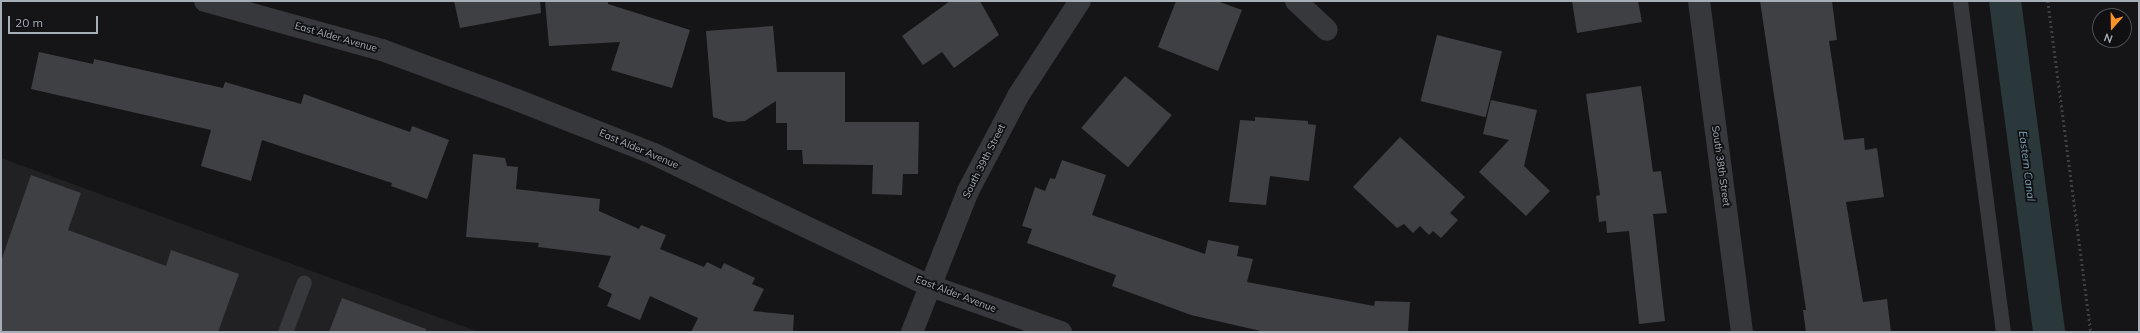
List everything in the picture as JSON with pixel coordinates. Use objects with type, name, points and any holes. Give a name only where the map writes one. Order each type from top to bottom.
[{"type":"street","name":"East Alder Avenue","points":[[204,1],[382,50],[524,103],[654,154],[928,285],[1061,332]]},
{"type":"street","name":"South 39th Street","points":[[912,332],[928,285],[968,191],[1018,96],[1080,1]]},
{"type":"street","points":[[1296,1],[1327,30]]},
{"type":"street","name":"South 38th Street","points":[[1699,1],[1742,332]]},
{"type":"lane","points":[[1960,1],[2003,332]]},
{"type":"lane","points":[[285,332],[304,282]]},
{"type":"path","points":[[2048,1],[2091,332]]},
{"type":"shaded area","points":[[1,158],[479,332],[1,332]]},
{"type":"building","points":[[454,1],[540,1],[541,13],[460,28]]},
{"type":"building","points":[[545,1],[608,1],[608,4],[690,30],[672,88],[611,70],[620,42],[549,46]]},
{"type":"building","points":[[950,1],[980,1],[999,35],[954,68],[942,52],[923,65],[902,36]]},
{"type":"building","points":[[1176,1],[1217,1],[1242,10],[1218,71],[1158,47]]},
{"type":"building","points":[[1572,1],[1638,1],[1642,22],[1577,33]]},
{"type":"building","points":[[1760,1],[1832,1],[1837,40],[1829,41],[1844,140],[1864,138],[1865,150],[1877,148],[1884,197],[1846,202],[1863,302],[1887,299],[1891,332],[1806,332],[1803,310],[1806,310]]},
{"type":"building","points":[[773,26],[777,72],[845,72],[845,122],[919,122],[918,174],[903,174],[902,195],[872,194],[873,165],[803,164],[802,150],[787,150],[787,123],[776,123],[776,101],[745,121],[728,122],[713,117],[706,31]]},
{"type":"building","points":[[1437,35],[1502,51],[1486,117],[1421,101]]},
{"type":"building","points":[[39,52],[93,64],[94,59],[223,88],[225,82],[301,104],[304,94],[410,132],[412,126],[449,140],[427,199],[391,186],[392,183],[262,140],[251,181],[201,166],[211,130],[31,89]]},
{"type":"building","points":[[1125,76],[1172,115],[1128,167],[1081,128]]},
{"type":"building","points":[[1641,86],[1653,172],[1661,171],[1667,213],[1653,214],[1665,321],[1639,324],[1629,231],[1607,233],[1606,221],[1599,222],[1596,196],[1600,195],[1586,94]]},
{"type":"building","points":[[1491,100],[1537,110],[1524,166],[1550,191],[1526,216],[1479,172],[1509,140],[1483,134]]},
{"type":"building","points":[[1255,117],[1308,121],[1308,124],[1316,125],[1309,181],[1270,176],[1266,205],[1229,202],[1240,120],[1255,121]]},
{"type":"building","points":[[1400,137],[1465,197],[1450,213],[1458,220],[1441,238],[1433,231],[1429,235],[1420,226],[1413,233],[1404,224],[1397,228],[1353,187]]},
{"type":"building","points":[[473,154],[505,158],[507,166],[518,167],[516,189],[600,199],[599,211],[639,229],[641,225],[666,235],[660,249],[704,267],[707,262],[721,269],[724,263],[755,278],[752,284],[764,289],[753,311],[794,315],[793,332],[691,332],[698,318],[650,296],[640,320],[607,306],[612,294],[598,287],[611,256],[538,247],[539,243],[466,237]]},
{"type":"building","points":[[1062,160],[1106,175],[1092,215],[1205,254],[1208,240],[1239,246],[1237,256],[1253,259],[1247,282],[1374,306],[1375,301],[1410,302],[1408,332],[1265,332],[1191,315],[1112,286],[1116,275],[1027,243],[1032,229],[1022,226],[1035,187],[1045,191],[1050,178],[1055,179]]},
{"type":"building","points":[[31,175],[81,193],[68,230],[166,266],[171,250],[239,274],[218,332],[1,332],[1,261]]},
{"type":"building","points":[[342,298],[426,329],[426,332],[329,332]]},
{"type":"waterway","name":"Eastern Canal","points":[[2005,1],[2049,332]]}]
